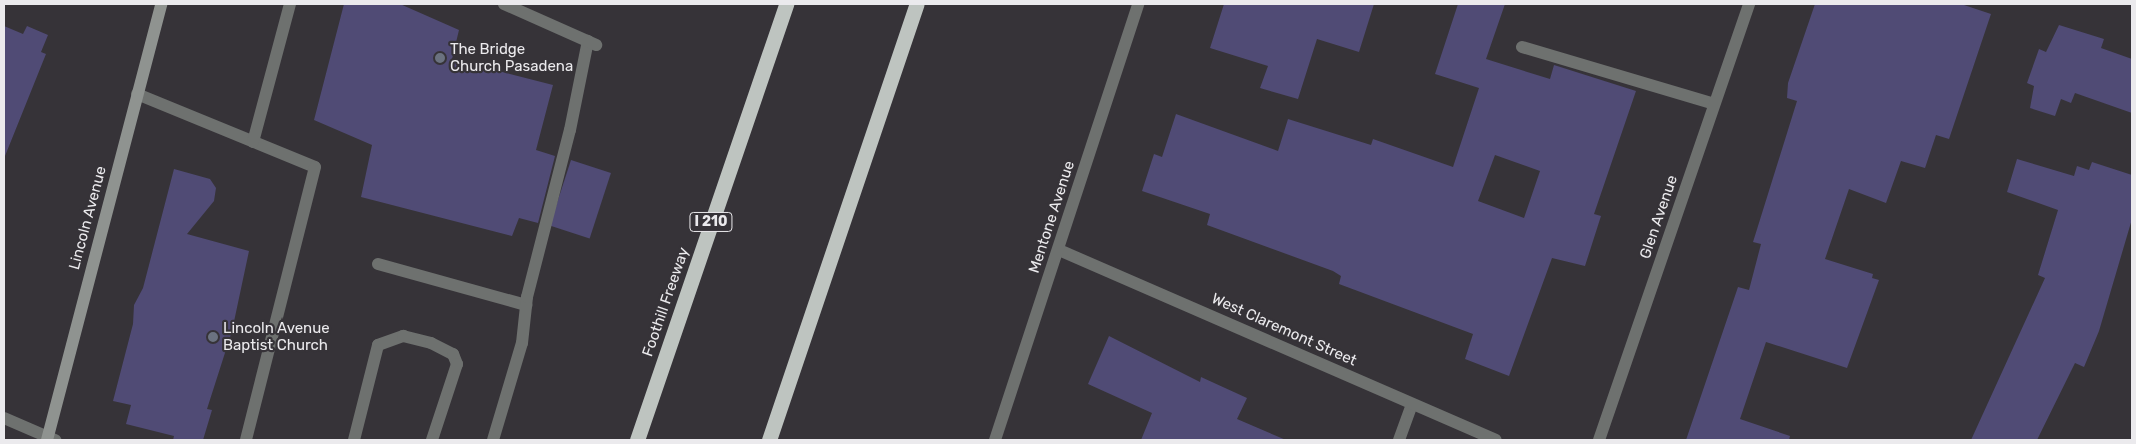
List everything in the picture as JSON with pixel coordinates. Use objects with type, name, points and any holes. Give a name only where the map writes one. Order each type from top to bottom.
[{"type":"highway","name":"Foothill Freeway","points":[[637,440],[786,4]]},
{"type":"highway","points":[[769,440],[917,4]]},
{"type":"main road","name":"Lincoln Avenue","points":[[50,439],[161,4]]},
{"type":"street","points":[[252,142],[290,4]]},
{"type":"street","points":[[493,440],[522,343],[526,304],[592,43],[504,4]]},
{"type":"street","name":"Mentone Avenue","points":[[995,440],[1059,250],[1138,4]]},
{"type":"street","name":"Glen Avenue","points":[[1599,440],[1749,4]]},
{"type":"street","points":[[1522,47],[1714,104]]},
{"type":"street","points":[[137,94],[314,167],[246,440]]},
{"type":"street","name":"West Claremont Street","points":[[1059,250],[1495,440]]},
{"type":"street","points":[[378,264],[526,304]]},
{"type":"street","points":[[354,440],[378,346],[403,336],[431,343],[453,354],[457,364],[432,440]]},
{"type":"street","points":[[1399,440],[1412,404]]},
{"type":"street","points":[[4,418],[50,439]]},
{"type":"building","points":[[344,4],[400,4],[459,30],[452,59],[553,85],[536,150],[555,156],[538,223],[519,218],[512,236],[361,197],[372,145],[314,120]]},
{"type":"building","points":[[1224,4],[1374,4],[1359,52],[1317,39],[1298,99],[1260,88],[1268,66],[1210,48]]},
{"type":"building","points":[[1458,4],[1505,4],[1486,59],[1550,79],[1554,65],[1636,91],[1594,214],[1601,216],[1585,266],[1552,258],[1509,376],[1465,359],[1473,334],[1339,284],[1341,276],[1333,271],[1207,225],[1210,214],[1142,191],[1154,154],[1162,157],[1176,114],[1278,151],[1288,119],[1371,145],[1373,139],[1453,167],[1479,88],[1435,74]],"holes":[[[1495,155],[1540,171],[1524,218],[1478,201]]]},
{"type":"building","points":[[1815,4],[1961,4],[1991,14],[1949,139],[1936,135],[1925,168],[1901,161],[1886,203],[1849,189],[1825,259],[1873,274],[1872,278],[1879,280],[1847,368],[1766,342],[1740,419],[1790,436],[1789,440],[1686,440],[1738,287],[1749,290],[1761,244],[1753,242],[1797,101],[1787,98],[1788,83]]},
{"type":"building","points":[[2059,25],[2104,39],[2101,48],[2132,59],[2132,113],[2075,93],[2071,103],[2061,99],[2055,116],[2030,108],[2034,86],[2027,83],[2039,49],[2046,52]]},
{"type":"building","points":[[4,26],[23,34],[27,26],[48,35],[41,52],[46,54],[5,156]]},
{"type":"building","points":[[2017,159],[2074,176],[2077,166],[2089,170],[2092,162],[2132,175],[2132,219],[2099,331],[2084,367],[2075,363],[2037,440],[1971,440],[2045,278],[2038,275],[2058,210],[2007,192]]},
{"type":"building","points":[[571,160],[611,173],[590,239],[550,226]]},
{"type":"building","points":[[174,169],[210,179],[216,188],[214,201],[187,234],[249,251],[232,331],[207,409],[212,410],[203,440],[173,440],[174,436],[126,424],[131,405],[113,401],[133,324],[134,305],[143,288]]},
{"type":"building","points":[[1109,336],[1200,382],[1201,377],[1247,398],[1237,419],[1286,440],[1141,440],[1152,413],[1088,384]]},
{"type":"place","name":"The Bridge Church Pasadena","points":[[440,58]]},
{"type":"place","name":"Lincoln Avenue Baptist Church","points":[[213,337]]}]
